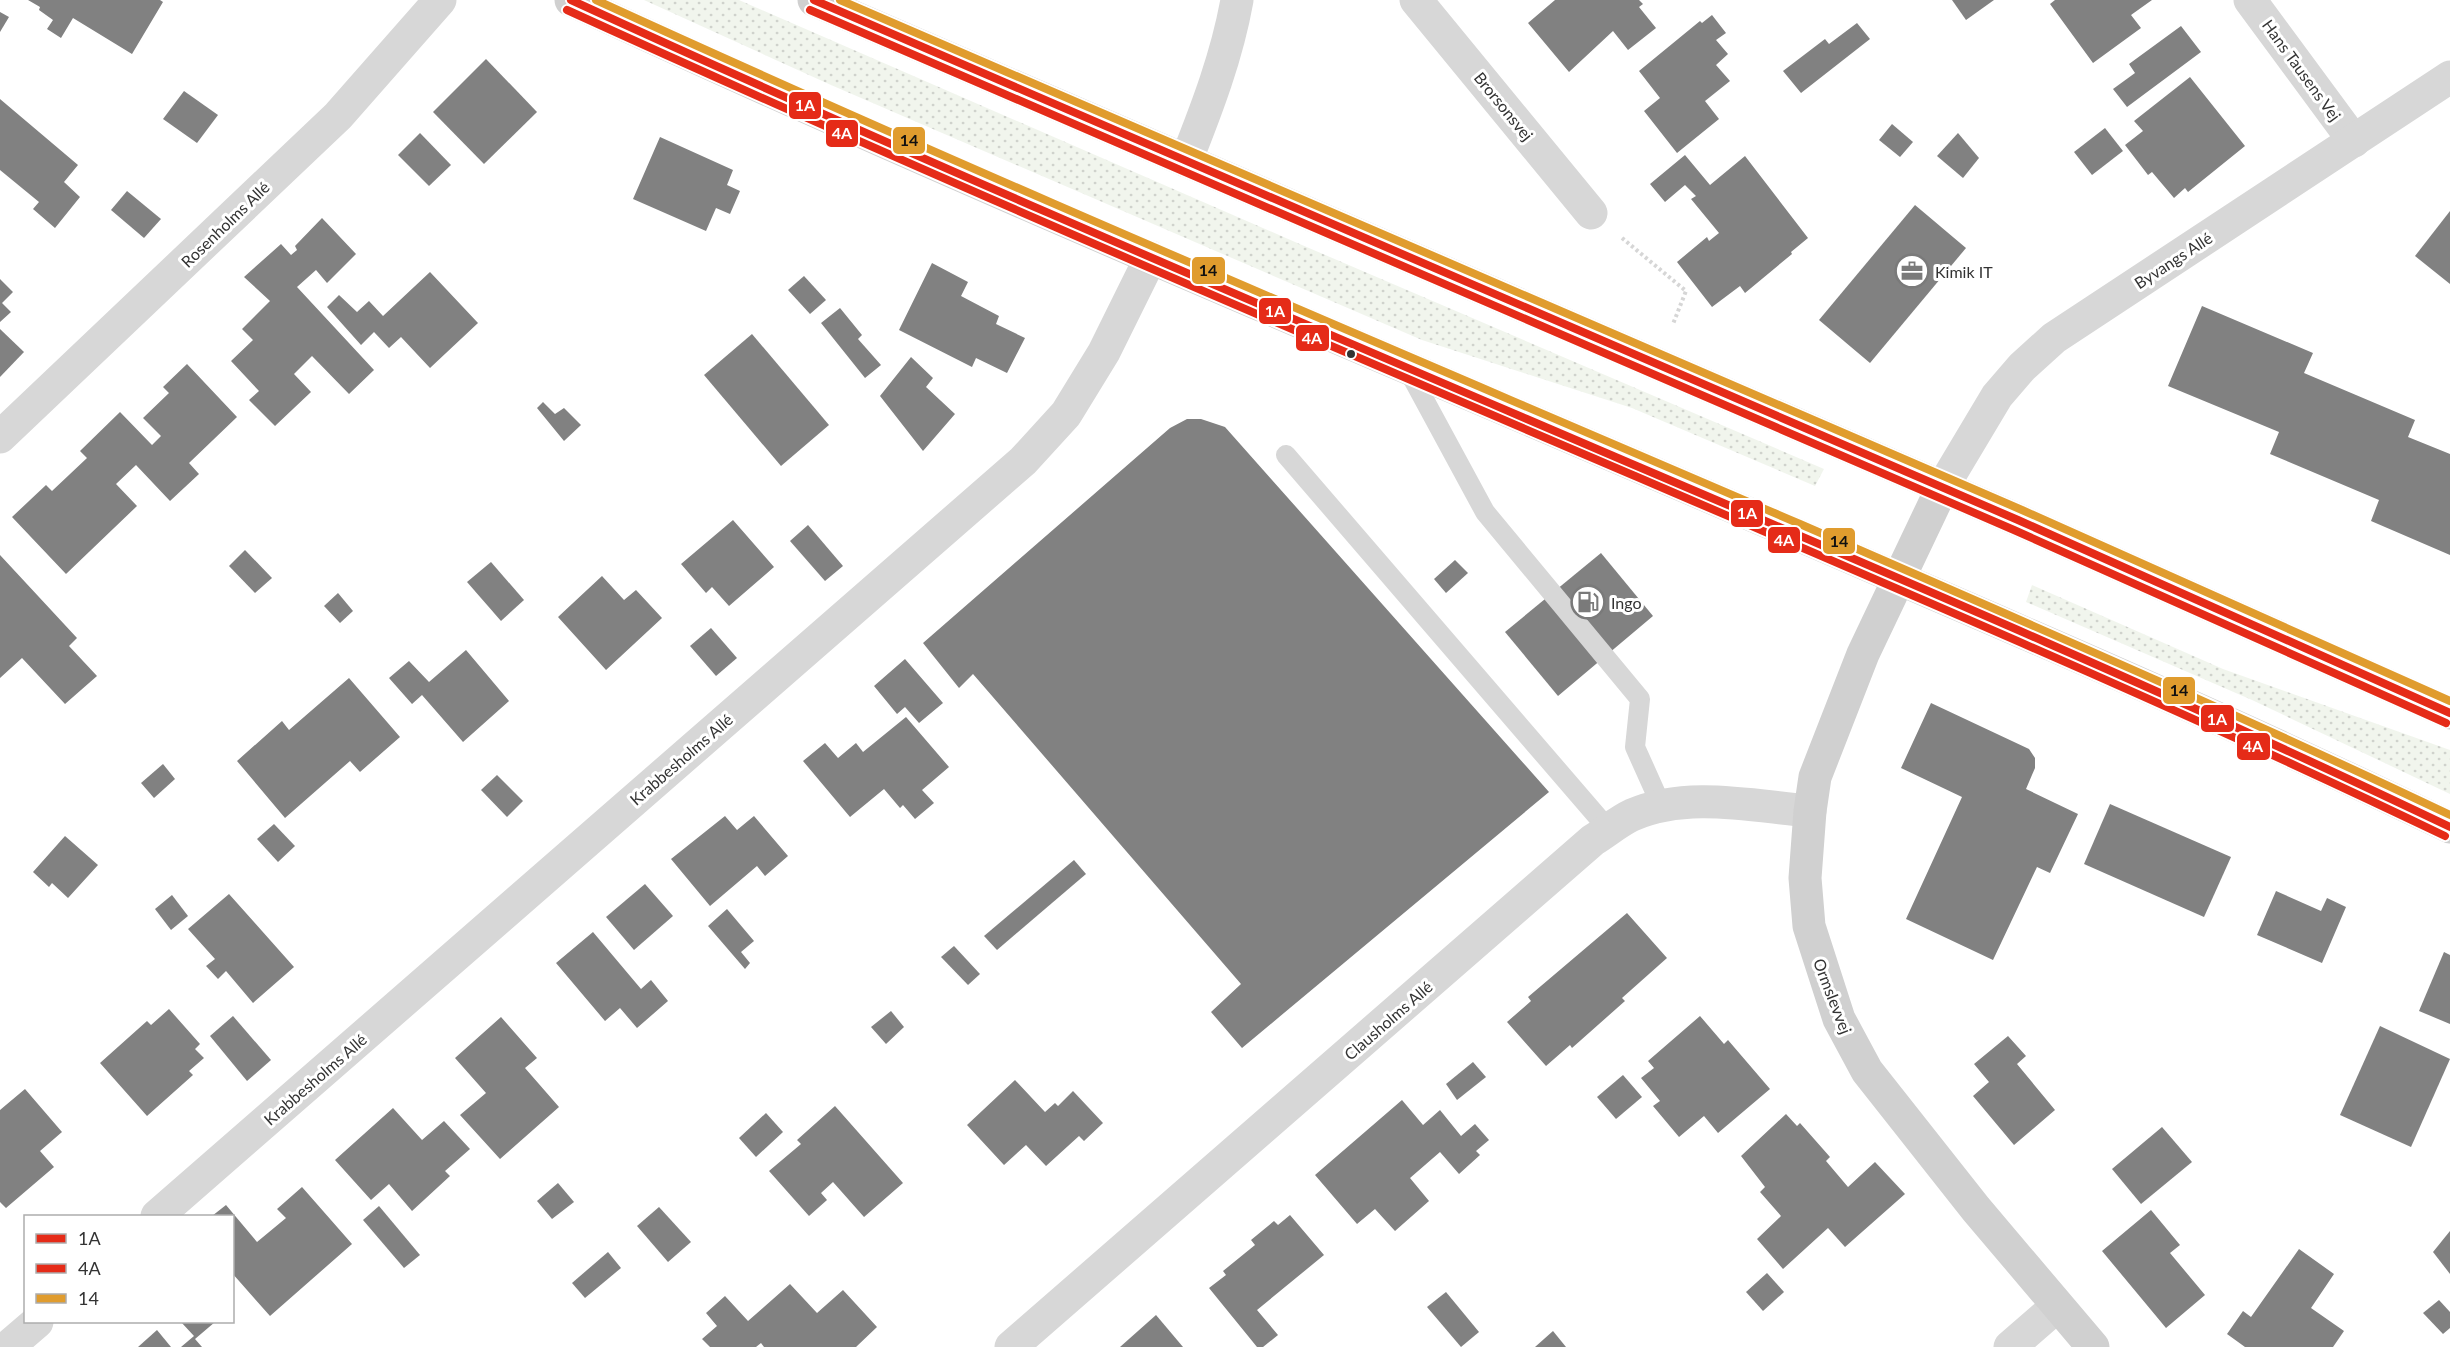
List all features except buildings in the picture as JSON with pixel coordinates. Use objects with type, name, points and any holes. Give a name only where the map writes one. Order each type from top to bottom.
[{"type":"street","name":"Rosenholms Allé","points":[[0,438],[338,117],[440,0]]},
{"type":"street","points":[[571,0],[665,44],[1151,257],[2111,670],[2450,827]]},
{"type":"street","points":[[814,0],[2084,549],[2450,713]]},
{"type":"street","points":[[1186,160],[1207,108],[1231,34],[1237,0]]},
{"type":"street","name":"Brorsonsvej","points":[[1416,0],[1591,213]]},
{"type":"street","name":"Hans Tausens Vej","points":[[2250,0],[2354,141]]},
{"type":"street","name":"Byvangs Allé","points":[[1941,488],[1997,396],[2022,367],[2054,338],[2450,77]]},
{"type":"street","name":"Krabbesholms Allé","points":[[158,1215],[1023,461],[1071,405],[1104,352],[1151,257]]},
{"type":"street","name":"Ormslevvej","points":[[1941,488],[1840,709],[1815,777],[1810,811],[1806,878],[1809,926],[1839,1019],[1867,1071],[1903,1119],[2093,1347]]},
{"type":"street","name":"Clausholms Allé","points":[[1011,1347],[1593,840],[1630,816],[1661,805],[1685,801],[1810,811]]},
{"type":"street","points":[[2010,1347],[2057,1306]]},
{"type":"street","points":[[8,1347],[36,1323]]},
{"type":"lane","points":[[1406,365],[1485,512],[1640,699],[1635,747],[1661,805]]},
{"type":"lane","points":[[1286,455],[1609,830]]},
{"type":"path","points":[[1591,213],[1686,291],[1657,364]]},
{"type":"shaded area","points":[[644,0],[739,0],[1824,469],[1815,486],[1632,408],[1422,340],[831,85]]},
{"type":"shaded area","points":[[2032,585],[2223,669],[2450,750],[2450,794],[2252,700],[2026,602]]},
{"type":"transit line","name":"1A","points":[[571,0],[1104,237],[2046,642],[2450,827]]},
{"type":"transit line","name":"14","points":[[596,0],[1046,200],[2045,631],[2208,703],[2450,815]]},
{"type":"transit line","name":"1A","points":[[814,0],[2018,520],[2450,713]]},
{"type":"transit line","name":"14","points":[[840,0],[2022,510],[2450,701]]},
{"type":"transit line","name":"4A","points":[[567,10],[1099,246],[2042,652],[2244,742],[2445,836]]},
{"type":"transit line","name":"4A","points":[[810,10],[2014,530],[2446,723]]},
{"type":"place","name":"Kimik IT","points":[[1912,271]]},
{"type":"place","name":"Ingo","points":[[1588,602]]}]
